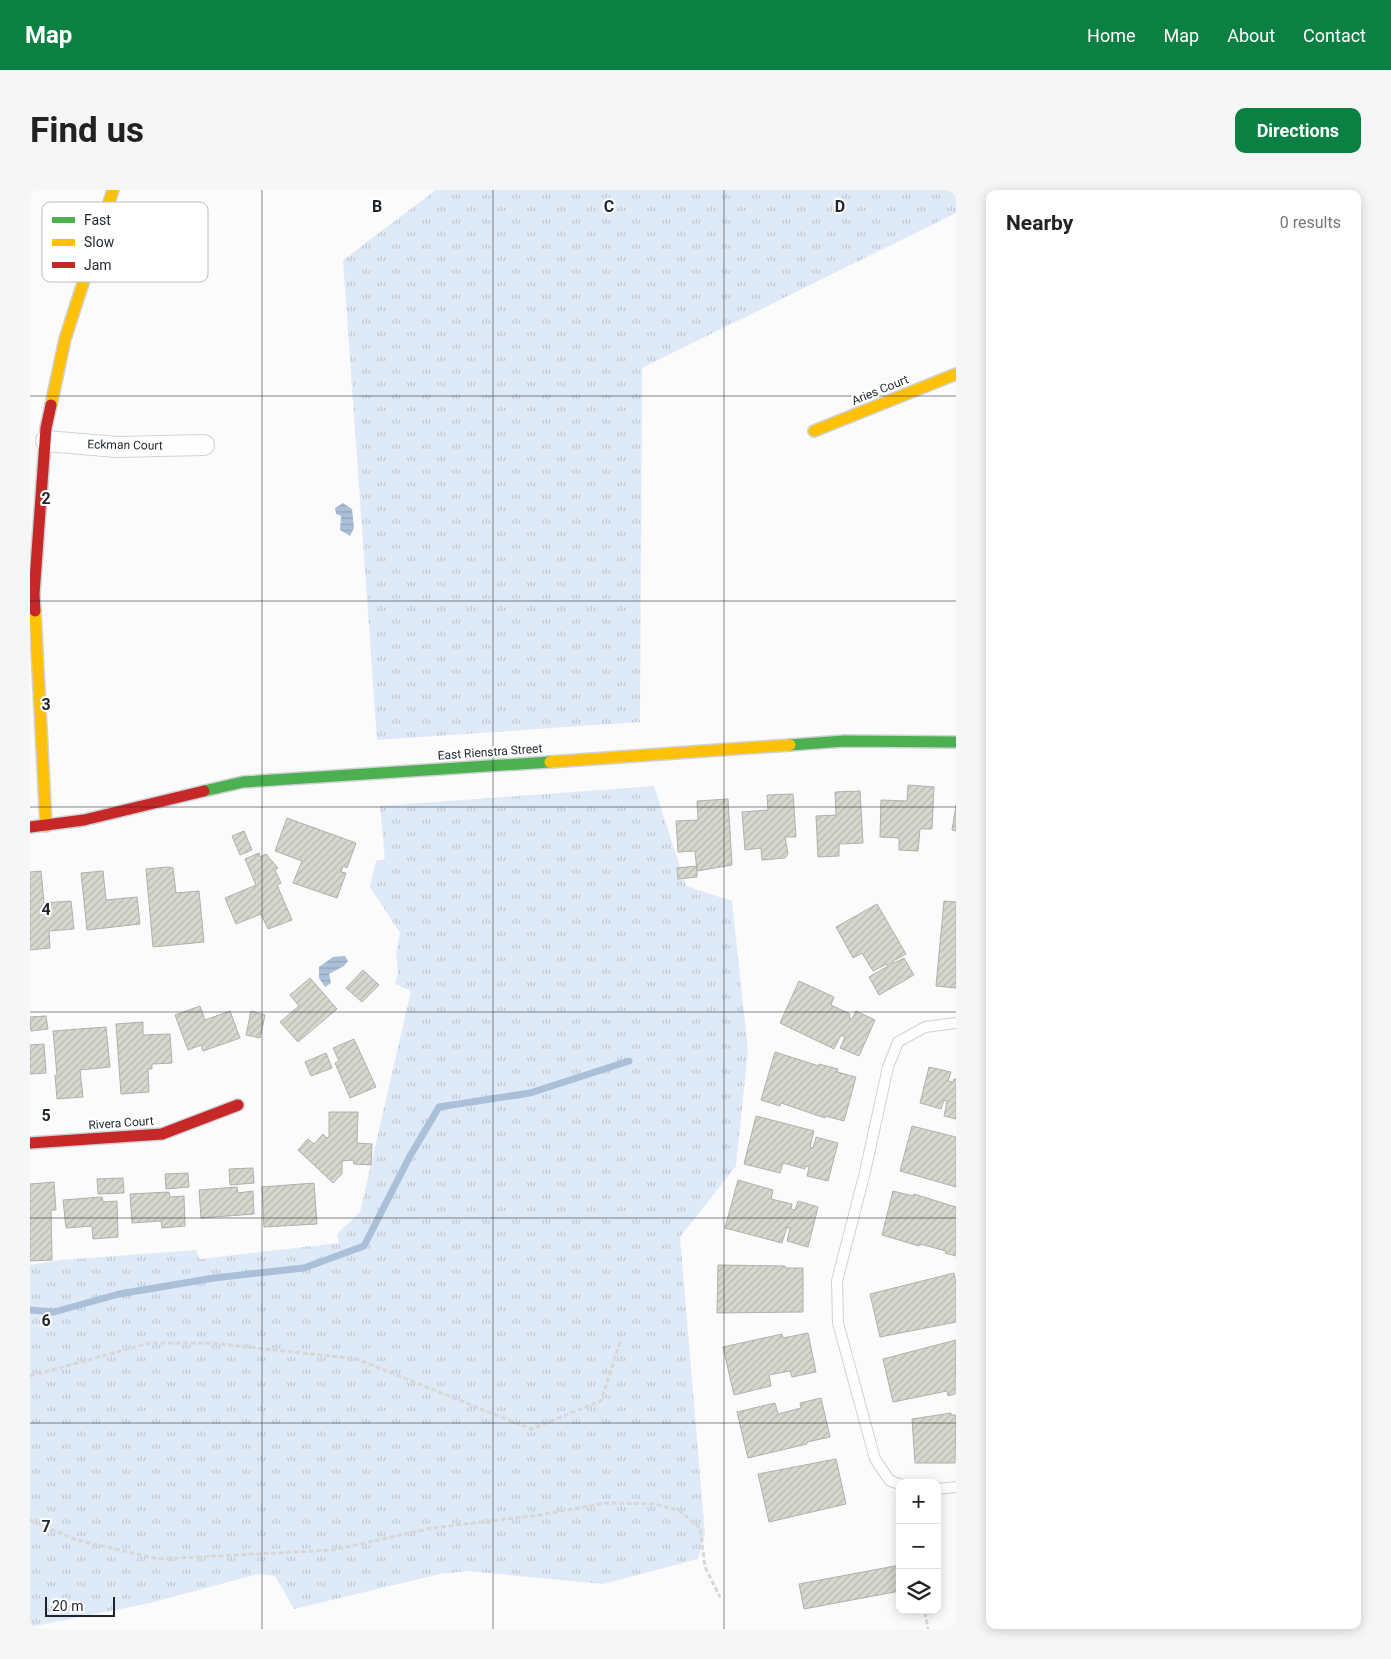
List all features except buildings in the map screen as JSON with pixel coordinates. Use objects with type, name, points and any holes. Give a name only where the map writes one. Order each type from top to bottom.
[{"type":"street","points":[[109,202],[113,190]]},
{"type":"street","points":[[46,826],[34,594],[46,428],[64,339],[83,282]]},
{"type":"street","name":"Aries Court","points":[[814,431],[956,374]]},
{"type":"street","name":"Eckman Court","points":[[46,441],[117,447],[204,445]]},
{"type":"street","name":"East Rienstra Street","points":[[30,827],[46,826],[150,806],[212,788],[243,782],[844,741],[956,742]]},
{"type":"street","name":"Rivera Court","points":[[30,1143],[162,1134],[238,1104]]},
{"type":"lane","points":[[896,1483],[890,1481],[875,1459],[838,1323],[837,1281],[865,1172],[888,1067],[898,1042],[925,1027],[956,1023]]},
{"type":"lane","points":[[941,1489],[956,1487]]},
{"type":"path","points":[[30,1376],[150,1344],[221,1344],[356,1359],[531,1429],[601,1401],[620,1339]]},
{"type":"path","points":[[30,1520],[77,1540],[158,1559],[333,1550],[432,1528],[540,1515],[606,1503],[655,1504],[680,1510],[700,1528],[705,1567],[720,1598]]},
{"type":"path","points":[[925,1614],[928,1629]]},
{"type":"green space","points":[[436,190],[956,190],[956,213],[642,368],[640,722],[377,740],[343,260]]},
{"type":"green space","points":[[654,786],[686,886],[732,901],[748,1050],[736,1166],[680,1237],[705,1535],[698,1559],[603,1584],[467,1571],[440,1574],[294,1609],[275,1576],[258,1574],[150,1603],[30,1627],[30,1265],[61,1260],[196,1250],[200,1259],[339,1243],[337,1234],[360,1212],[411,991],[395,984],[398,973],[396,953],[400,933],[370,887],[376,861],[385,860],[380,806]]},
{"type":"water","points":[[343,503],[352,509],[354,528],[350,536],[340,530],[341,516],[336,514],[335,508]]},
{"type":"water","points":[[345,956],[348,961],[344,966],[329,974],[331,983],[325,987],[319,978],[319,967],[333,957]]},
{"type":"waterway","points":[[30,1310],[54,1312],[119,1294],[214,1278],[304,1268],[364,1246],[410,1156],[439,1107],[530,1093],[629,1061]]},
{"type":"traffic: fast","points":[[790,745],[844,741],[956,742]]},
{"type":"traffic: fast","points":[[204,791],[243,782],[550,762]]},
{"type":"traffic: slow","points":[[109,202],[113,190]]},
{"type":"traffic: slow","points":[[51,405],[65,339],[83,282]]},
{"type":"traffic: slow","points":[[814,431],[956,374]]},
{"type":"traffic: slow","points":[[35,611],[46,826]]},
{"type":"traffic: slow","points":[[550,762],[790,745]]},
{"type":"traffic: jam","points":[[35,611],[34,594],[46,428],[51,405]]},
{"type":"traffic: jam","points":[[30,827],[84,820],[204,791]]},
{"type":"traffic: jam","points":[[30,1143],[162,1134],[238,1105]]}]
